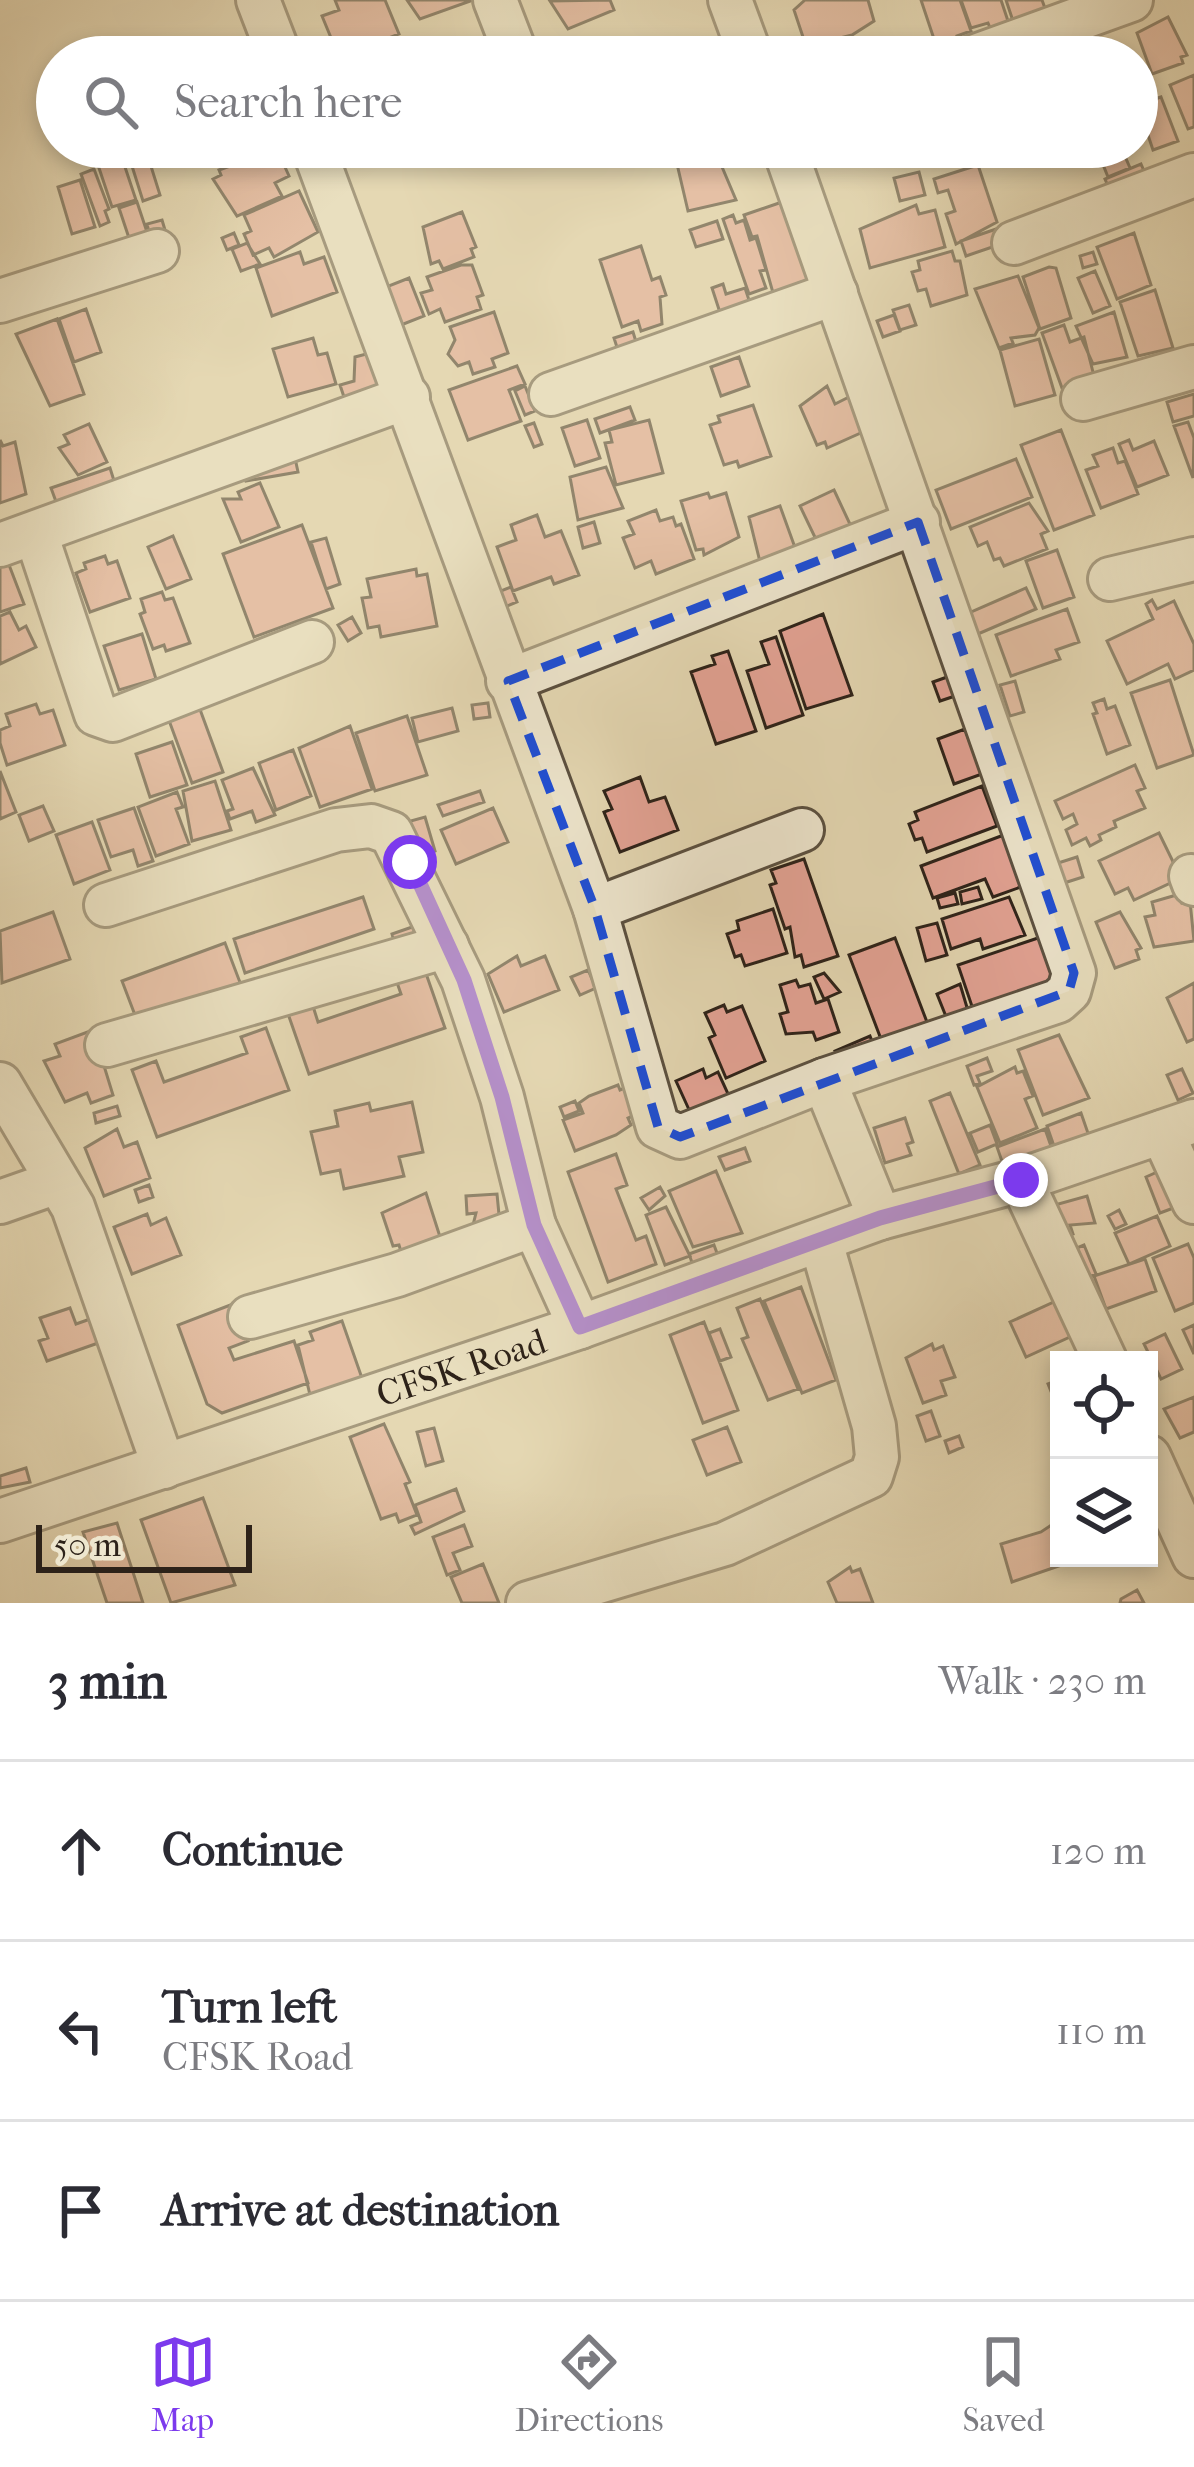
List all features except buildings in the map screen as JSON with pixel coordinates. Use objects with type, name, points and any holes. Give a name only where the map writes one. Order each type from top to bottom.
[{"type":"street","points":[[258,0],[272,36]]},
{"type":"street","points":[[495,0],[509,36]]},
{"type":"street","points":[[730,0],[743,36]]},
{"type":"street","points":[[1031,36],[1131,0]]},
{"type":"street","points":[[321,168],[595,909],[658,1127],[680,1137],[824,1080],[1058,1001],[1069,991],[1074,973],[791,168]]},
{"type":"street","points":[[1014,243],[1194,175]]},
{"type":"street","points":[[0,302],[157,251]]},
{"type":"street","points":[[551,394],[836,293]]},
{"type":"street","points":[[1083,399],[1194,367]]},
{"type":"street","points":[[312,642],[113,720],[96,713],[18,539],[408,398]]},
{"type":"street","points":[[508,681],[918,522]]},
{"type":"street","points":[[1110,580],[1194,559]]},
{"type":"street","points":[[106,904],[336,830],[370,826],[391,833],[410,862],[447,946],[502,1097],[534,1225],[580,1327]]},
{"type":"street","points":[[595,909],[802,830]]},
{"type":"street","points":[[107,1045],[447,946]]},
{"type":"street","points":[[824,1080],[880,1218]]},
{"type":"street","points":[[0,1084],[74,1208],[164,1466]]},
{"type":"street","points":[[1178,1126],[1194,1202]]},
{"type":"street","name":"CFSK Road","points":[[0,1521],[580,1327],[880,1218],[1021,1180],[1178,1126]]},
{"type":"street","points":[[1021,1180],[1101,1351]]},
{"type":"street","points":[[0,1202],[57,1182]]},
{"type":"street","points":[[250,1317],[397,1275],[534,1225]]},
{"type":"street","points":[[528,1603],[725,1544],[871,1475],[877,1457],[874,1426],[821,1242]]},
{"type":"street","points":[[1150,1459],[1194,1556]]},
{"type":"highlighted area","points":[[918,522],[1074,973],[1069,991],[680,1137],[658,1127],[595,909],[508,681]]},
{"type":"route","points":[[410,862],[464,980],[502,1097],[534,1225],[580,1327],[880,1218],[1021,1180]]}]
